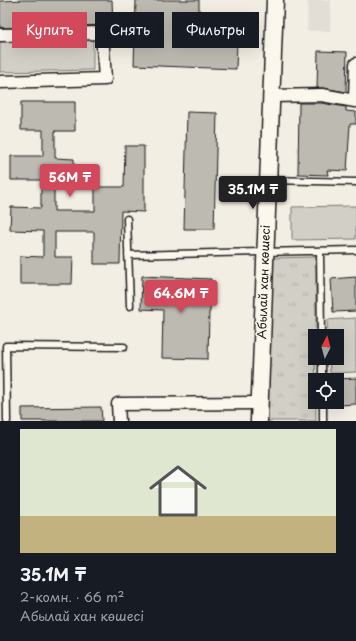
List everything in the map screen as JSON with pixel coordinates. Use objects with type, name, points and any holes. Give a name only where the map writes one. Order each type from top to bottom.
[{"type":"main road","name":"Абылай хан көшесі","points":[[258,421],[275,0]]},
{"type":"street","points":[[0,35],[102,33],[105,79],[0,82]]},
{"type":"street","points":[[271,96],[322,95],[355,100],[356,64]]},
{"type":"street","points":[[119,421],[118,404],[259,403]]},
{"type":"lane","points":[[268,180],[356,182]]},
{"type":"lane","points":[[127,219],[130,306]]},
{"type":"lane","points":[[128,255],[356,250]]},
{"type":"lane","points":[[320,251],[321,329]]},
{"type":"lane","points":[[7,421],[6,346],[124,347]]},
{"type":"lane","points":[[323,409],[323,421]]},
{"type":"shaded area","points":[[308,0],[331,0],[330,31],[307,31]]},
{"type":"green space","points":[[87,39],[93,39],[93,70],[0,72],[0,41],[12,41],[12,48],[87,48]]},
{"type":"green space","points":[[356,206],[356,239],[292,240],[292,207]]},
{"type":"green space","points":[[316,257],[316,329],[308,329],[308,365],[315,365],[315,373],[308,373],[308,409],[316,409],[316,421],[264,421],[269,258]]},
{"type":"green space","points":[[356,318],[356,372],[330,373],[329,365],[344,365],[344,329],[328,329],[327,320]]},
{"type":"building","points":[[112,0],[112,12],[95,12],[95,25],[87,26],[87,12],[12,12],[12,28],[0,28],[0,1]]},
{"type":"building","points":[[136,0],[199,0],[199,12],[172,12],[172,48],[237,48],[236,69],[134,65],[135,48],[164,48],[164,12],[136,12]]},
{"type":"building","points":[[318,51],[347,52],[346,92],[317,88]]},
{"type":"building","points":[[21,102],[75,102],[75,131],[55,131],[55,158],[74,159],[74,182],[54,182],[54,211],[95,211],[95,187],[124,187],[125,146],[144,146],[144,212],[121,211],[120,264],[94,264],[94,232],[55,232],[55,257],[73,257],[72,284],[20,284],[20,256],[43,257],[43,231],[10,230],[11,207],[41,208],[41,180],[11,180],[11,156],[43,156],[43,130],[21,130]]},
{"type":"building","points":[[299,103],[321,103],[346,107],[346,111],[356,112],[356,124],[350,124],[347,171],[327,170],[328,175],[298,174]]},
{"type":"building","points":[[187,112],[217,113],[214,229],[184,229]]},
{"type":"building","points":[[142,276],[211,279],[208,359],[162,358],[163,310],[141,309]]},
{"type":"building","points":[[356,277],[356,311],[333,312],[331,279]]},
{"type":"building","points":[[356,378],[356,404],[344,405],[344,379]]},
{"type":"building","points":[[101,407],[102,421],[22,421],[22,408]]}]
